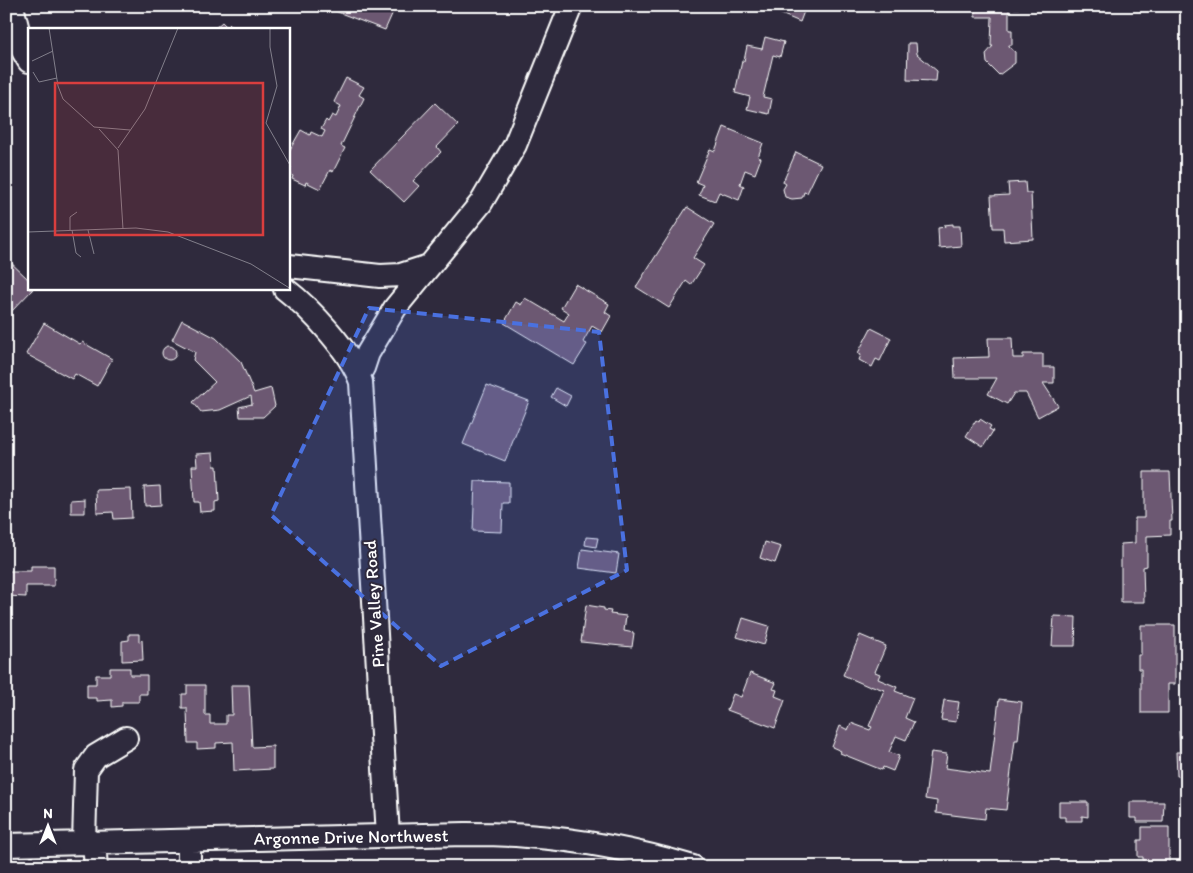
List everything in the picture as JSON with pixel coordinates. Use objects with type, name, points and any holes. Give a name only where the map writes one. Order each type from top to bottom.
[{"type":"street","points":[[12,6],[23,51],[28,59]]},
{"type":"street","points":[[286,290],[301,301],[348,355],[358,372],[363,368],[368,353],[395,308],[481,203],[515,145],[571,6]]},
{"type":"street","points":[[290,266],[380,276],[401,275],[429,266]]},
{"type":"street","name":"Pine Valley Road","points":[[358,372],[361,382],[388,836]]},
{"type":"street","points":[[96,867],[89,843],[86,770],[96,756],[126,738]]},
{"type":"street","name":"Argonne Drive Northwest","points":[[6,845],[465,834],[525,836],[591,843],[647,854],[693,867]]},
{"type":"street","points":[[189,841],[189,867]]},
{"type":"highlighted area","points":[[369,308],[599,332],[627,570],[441,666],[271,515]]},
{"type":"building","points":[[337,6],[399,6],[396,13],[393,12],[385,30],[335,11]]},
{"type":"building","points":[[762,6],[806,6],[800,22]]},
{"type":"building","points":[[975,6],[1019,6],[1019,8],[1009,8],[1009,30],[1012,30],[1012,45],[1009,45],[1009,47],[1015,52],[1015,63],[999,75],[987,63],[986,54],[993,46],[991,46],[992,17],[975,17]]},
{"type":"building","points":[[222,22],[227,27],[230,24],[233,28],[215,28]]},
{"type":"building","points":[[765,37],[784,42],[780,57],[773,55],[763,97],[772,99],[769,114],[747,109],[750,97],[735,93],[747,46],[762,49]]},
{"type":"building","points":[[908,43],[916,43],[917,54],[937,71],[936,81],[907,80]]},
{"type":"building","points":[[346,78],[364,87],[359,95],[364,98],[341,146],[345,148],[333,172],[330,170],[320,189],[306,182],[305,185],[292,179],[293,176],[290,174],[290,149],[301,130],[310,135],[311,132],[322,137],[325,131],[321,129],[326,120],[328,122],[332,115],[336,117],[341,106],[334,102]]},
{"type":"building","points":[[435,103],[458,125],[437,147],[441,152],[413,181],[419,186],[404,202],[370,170]]},
{"type":"building","points":[[724,127],[763,143],[758,157],[761,158],[755,174],[745,170],[740,184],[744,186],[739,200],[719,192],[715,201],[699,195],[703,185],[696,182],[710,149],[715,151]]},
{"type":"building","points":[[796,152],[821,164],[807,193],[804,192],[802,198],[792,199],[785,197],[783,189],[786,184],[783,182]]},
{"type":"building","points":[[1025,182],[1026,193],[1031,193],[1033,239],[1004,241],[1003,228],[993,228],[991,196],[1009,195],[1008,183]]},
{"type":"building","points":[[687,207],[714,224],[693,258],[704,265],[691,285],[686,281],[669,308],[636,287]]},
{"type":"building","points":[[953,224],[953,226],[960,226],[961,246],[939,248],[938,228]]},
{"type":"building","points":[[6,258],[28,279],[28,290],[32,290],[10,313],[6,309]]},
{"type":"building","points":[[575,284],[609,304],[605,312],[611,316],[602,332],[592,326],[583,342],[587,344],[574,365],[504,323],[516,302],[521,305],[525,298],[564,321],[569,313],[561,308]]},
{"type":"building","points":[[182,320],[216,338],[241,362],[254,393],[271,388],[275,406],[263,417],[240,417],[239,407],[252,404],[251,396],[220,410],[201,412],[193,402],[215,382],[193,360],[195,352],[172,340]]},
{"type":"building","points":[[44,323],[80,344],[82,342],[112,359],[97,386],[75,374],[72,379],[26,354]]},
{"type":"building","points":[[871,328],[891,338],[880,361],[876,359],[872,367],[859,360],[861,355],[858,353]]},
{"type":"building","points":[[988,338],[1012,338],[1013,358],[1023,358],[1023,354],[1043,354],[1043,367],[1054,367],[1054,383],[1043,383],[1058,406],[1038,417],[1026,393],[1014,393],[1007,404],[988,394],[997,378],[955,378],[954,358],[989,357]]},
{"type":"building","points":[[169,346],[174,348],[176,353],[174,358],[169,360],[164,358],[162,353],[164,348]]},
{"type":"building","points":[[487,385],[529,401],[505,461],[463,444]]},
{"type":"building","points":[[556,388],[571,396],[566,406],[551,397]]},
{"type":"building","points":[[980,419],[991,426],[989,429],[993,431],[983,447],[966,436],[976,420],[979,422]]},
{"type":"building","points":[[213,453],[214,466],[217,466],[219,501],[215,502],[215,511],[200,512],[199,502],[194,502],[192,466],[197,466],[196,454]]},
{"type":"building","points":[[1144,472],[1170,472],[1172,521],[1170,521],[1170,535],[1147,536],[1147,566],[1143,567],[1144,602],[1121,602],[1121,544],[1135,543],[1135,518],[1144,518]]},
{"type":"building","points":[[475,481],[509,482],[509,503],[503,503],[502,532],[473,531]]},
{"type":"building","points":[[160,486],[161,505],[145,506],[144,487]]},
{"type":"building","points":[[131,489],[132,518],[114,519],[113,512],[97,513],[96,490]]},
{"type":"building","points":[[85,499],[85,513],[71,513],[71,500]]},
{"type":"building","points":[[586,537],[598,538],[596,547],[585,545]]},
{"type":"building","points":[[765,542],[781,547],[775,563],[760,558]]},
{"type":"building","points":[[582,549],[619,554],[616,573],[579,568]]},
{"type":"building","points":[[31,566],[54,566],[54,586],[26,586],[26,597],[6,596],[6,571],[31,571]]},
{"type":"building","points":[[586,605],[604,608],[604,610],[611,611],[610,614],[626,616],[624,631],[634,633],[632,647],[581,642]]},
{"type":"building","points":[[1054,616],[1076,617],[1075,646],[1052,646]]},
{"type":"building","points":[[743,618],[769,626],[764,645],[737,637]]},
{"type":"building","points":[[1141,625],[1175,625],[1175,684],[1168,684],[1168,713],[1141,713],[1141,669],[1138,669],[1138,655],[1141,655]]},
{"type":"building","points":[[129,634],[139,634],[139,641],[142,640],[143,660],[122,661],[122,641],[129,640]]},
{"type":"building","points":[[860,635],[886,646],[875,672],[880,674],[878,679],[897,687],[895,691],[913,698],[905,718],[914,722],[906,740],[896,736],[889,752],[899,756],[893,771],[883,767],[882,770],[840,753],[841,751],[832,747],[840,726],[848,730],[851,723],[870,730],[872,727],[869,726],[884,690],[870,685],[870,687],[843,675]]},
{"type":"building","points":[[110,668],[130,668],[130,675],[147,675],[147,694],[139,694],[139,702],[122,702],[122,706],[112,707],[112,700],[97,701],[97,698],[87,698],[87,684],[96,684],[96,675],[110,675]]},
{"type":"building","points":[[750,673],[776,683],[773,689],[777,690],[775,696],[785,700],[775,728],[727,710],[733,694],[741,697]]},
{"type":"building","points":[[187,685],[205,685],[205,715],[210,715],[210,724],[226,724],[226,715],[232,715],[231,685],[249,685],[252,747],[273,746],[273,769],[234,771],[233,742],[216,743],[216,748],[197,749],[197,743],[188,743],[187,708],[182,708],[182,694],[187,694]]},
{"type":"building","points":[[999,699],[1022,702],[1018,740],[1015,740],[1006,810],[986,808],[985,819],[936,813],[937,801],[925,799],[931,752],[947,754],[945,768],[990,774]]},
{"type":"building","points":[[944,700],[959,702],[956,722],[941,720]]},
{"type":"building","points":[[1179,731],[1187,731],[1187,776],[1177,776],[1176,752],[1180,752]]},
{"type":"building","points":[[1059,802],[1088,802],[1088,817],[1082,816],[1082,821],[1065,821],[1065,817],[1059,817]]},
{"type":"building","points":[[1130,802],[1164,802],[1163,822],[1137,822],[1137,818],[1130,818]]},
{"type":"building","points":[[1142,827],[1169,827],[1169,867],[1143,867],[1143,857],[1138,857],[1138,840],[1142,840]]},
{"type":"building","points":[[1112,864],[1139,864],[1139,867],[1112,867]]}]
